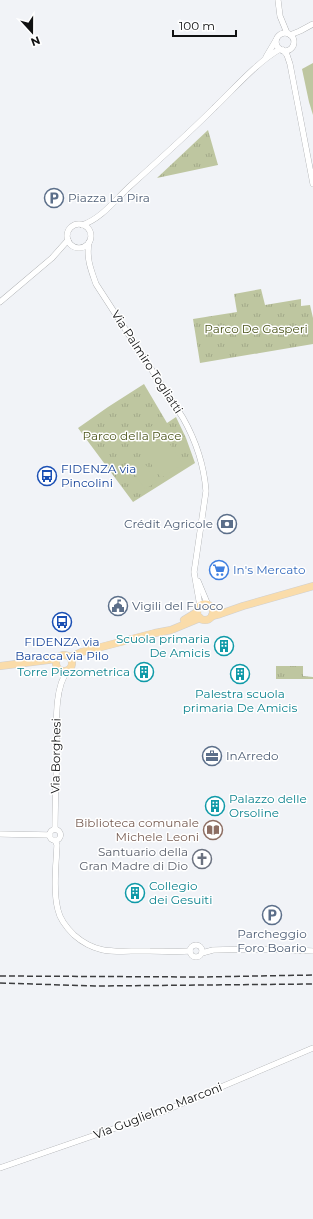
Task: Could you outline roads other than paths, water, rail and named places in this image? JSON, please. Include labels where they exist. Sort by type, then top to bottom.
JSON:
[{"type":"main road","points":[[199,612],[206,620],[212,616],[243,606],[313,586]]},
{"type":"main road","points":[[0,666],[40,661],[63,664],[90,651],[155,632],[182,622],[199,612],[203,605],[218,610],[243,606]]},
{"type":"main road","points":[[209,606],[212,610],[212,616]]},
{"type":"street","points":[[278,0],[280,16],[277,45],[287,54],[290,64],[313,184]]},
{"type":"street","points":[[280,16],[289,34],[293,38],[290,64]]},
{"type":"street","points":[[278,37],[310,26]]},
{"type":"street","points":[[293,45],[310,26]]},
{"type":"street","name":"Via Palmiro Togliatti","points":[[199,612],[195,566],[206,491],[206,480],[197,448],[190,430],[183,418],[100,292],[82,251],[68,240],[68,234],[75,225],[89,223],[103,212],[184,138],[264,60],[278,37]]},
{"type":"street","name":"Via Palmiro Togliatti","points":[[264,60],[282,50],[288,50],[293,45]]},
{"type":"street","name":"Via Palmiro Togliatti","points":[[90,269],[87,252],[91,236],[90,232],[91,228],[103,212]]},
{"type":"street","points":[[82,225],[90,232]]},
{"type":"street","points":[[0,302],[52,258],[68,240]]},
{"type":"street","points":[[52,258],[65,250],[76,247],[85,247],[89,242]]},
{"type":"street","name":"Via Palmiro Togliatti","points":[[195,576],[209,606]]},
{"type":"street","name":"Via Borghesi","points":[[55,829],[57,710],[61,683],[65,674],[63,664]]},
{"type":"street","points":[[50,835],[51,831],[55,829],[59,831],[60,836],[55,840]]},
{"type":"street","points":[[0,834],[50,835]]},
{"type":"street","points":[[50,835],[52,839],[55,840],[57,845],[56,896],[60,917],[67,928],[83,942],[110,952],[149,950],[190,952]]},
{"type":"street","points":[[190,952],[192,946],[197,945],[201,947],[202,953]]},
{"type":"street","points":[[190,952],[194,957],[213,950],[262,949],[313,951]]},
{"type":"street","name":"Via Guglielmo Marconi","points":[[0,1168],[162,1112],[313,1048]]},
{"type":"railway","points":[[0,976],[201,977],[313,975]]},
{"type":"railway","points":[[0,983],[95,986],[313,984]]},
{"type":"place","name":"Piazza La Pira","points":[[54,198]]},
{"type":"place","name":"FIDENZA via Pincolini","points":[[47,476]]},
{"type":"place","name":"Crédit Agricole","points":[[227,524]]},
{"type":"place","name":"In's Mercato","points":[[219,570]]},
{"type":"place","name":"Vigili del Fuoco","points":[[118,606]]},
{"type":"place","name":"FIDENZA via Baracca via Pilo","points":[[62,622]]},
{"type":"place","name":"Scuola primaria De Amicis","points":[[224,646]]},
{"type":"place","name":"Torre Piezometrica","points":[[144,672]]},
{"type":"place","name":"Palestra scuola primaria De Amicis","points":[[240,674]]},
{"type":"place","name":"InArredo","points":[[212,756]]},
{"type":"place","name":"Palazzo delle Orsoline","points":[[215,806]]},
{"type":"place","name":"Biblioteca comunale Michele Leoni","points":[[213,830]]},
{"type":"place","name":"Santuario della Gran Madre di Dio","points":[[202,859]]},
{"type":"place","name":"Collegio dei Gesuiti","points":[[135,893]]},
{"type":"place","name":"Parcheggio Foro Boario","points":[[272,915]]},
{"type":"park label","name":"Parco De Gasperi","points":[[256,329]]},
{"type":"park label","name":"Parco della Pace","points":[[132,436]]}]
